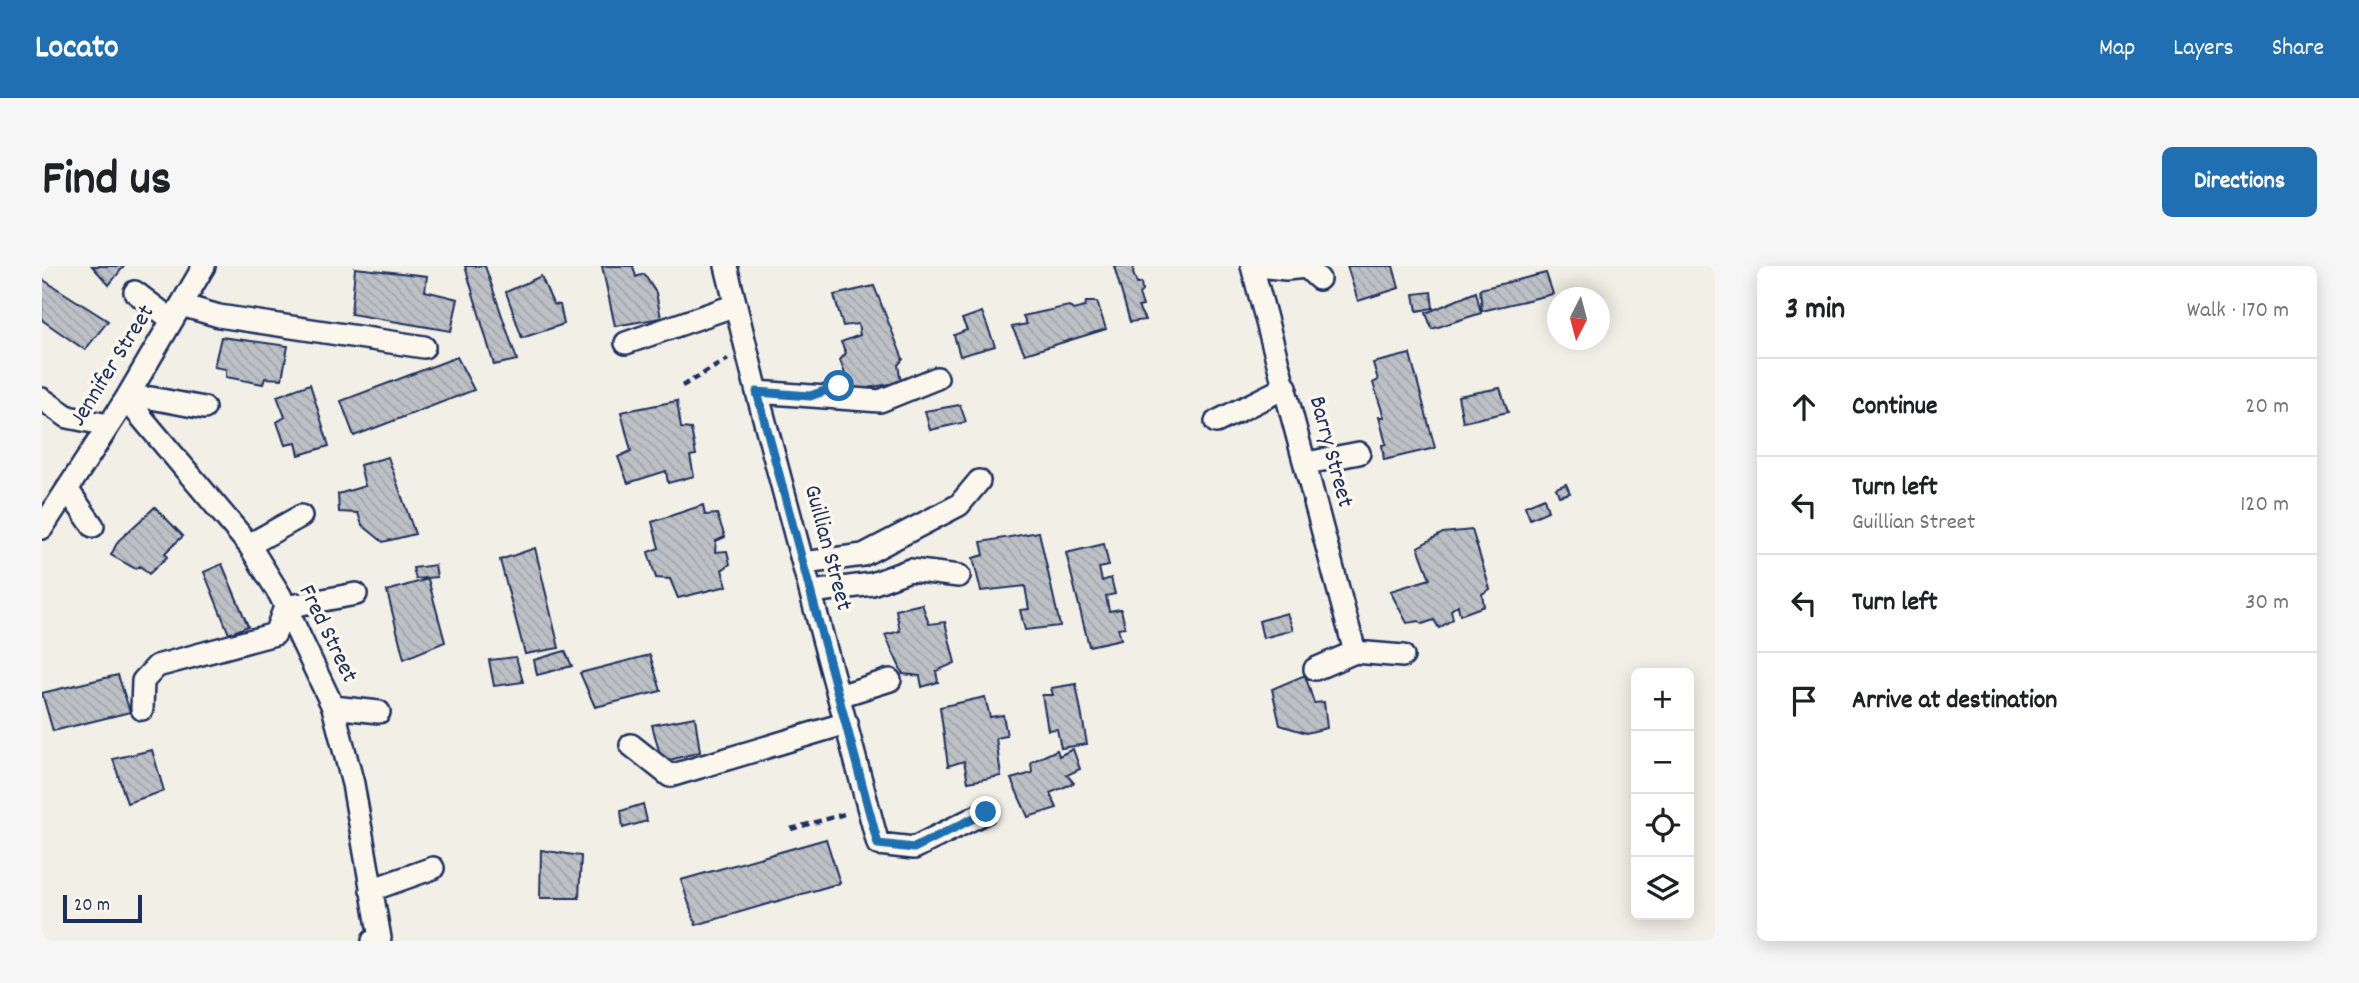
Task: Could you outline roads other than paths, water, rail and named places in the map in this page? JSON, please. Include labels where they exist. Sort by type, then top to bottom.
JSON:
[{"type":"street","name":"Jennifer Street","points":[[44,520],[126,399],[204,266]]},
{"type":"street","name":"Guillian Street","points":[[726,266],[878,844],[914,848],[986,812]]},
{"type":"street","name":"Barry Street","points":[[1252,266],[1307,463],[1355,652]]},
{"type":"street","points":[[1259,266],[1286,269],[1306,267],[1319,279]]},
{"type":"street","points":[[135,292],[177,313],[219,316],[424,347]]},
{"type":"street","points":[[626,343],[736,305]]},
{"type":"street","points":[[757,392],[880,401],[937,378]]},
{"type":"street","points":[[810,396],[839,386]]},
{"type":"street","points":[[1216,422],[1286,387]]},
{"type":"street","points":[[126,399],[151,398],[204,408]]},
{"type":"street","points":[[42,399],[68,417],[108,425]]},
{"type":"street","name":"Fred Street","points":[[126,399],[249,545],[285,607],[333,707],[353,784],[371,890],[376,940]]},
{"type":"street","points":[[1307,463],[1359,453]]},
{"type":"street","points":[[804,563],[863,555],[959,505],[979,481]]},
{"type":"street","points":[[67,489],[93,526]]},
{"type":"street","points":[[249,545],[301,516]]},
{"type":"street","points":[[812,592],[872,584],[910,570],[959,576]]},
{"type":"street","points":[[142,709],[143,681],[157,666],[275,635],[285,607],[356,594]]},
{"type":"street","points":[[1315,669],[1355,652],[1403,656]]},
{"type":"street","points":[[839,696],[891,680]]},
{"type":"street","points":[[333,707],[379,712]]},
{"type":"street","points":[[631,745],[670,776],[846,723]]},
{"type":"street","points":[[371,890],[433,868]]}]
